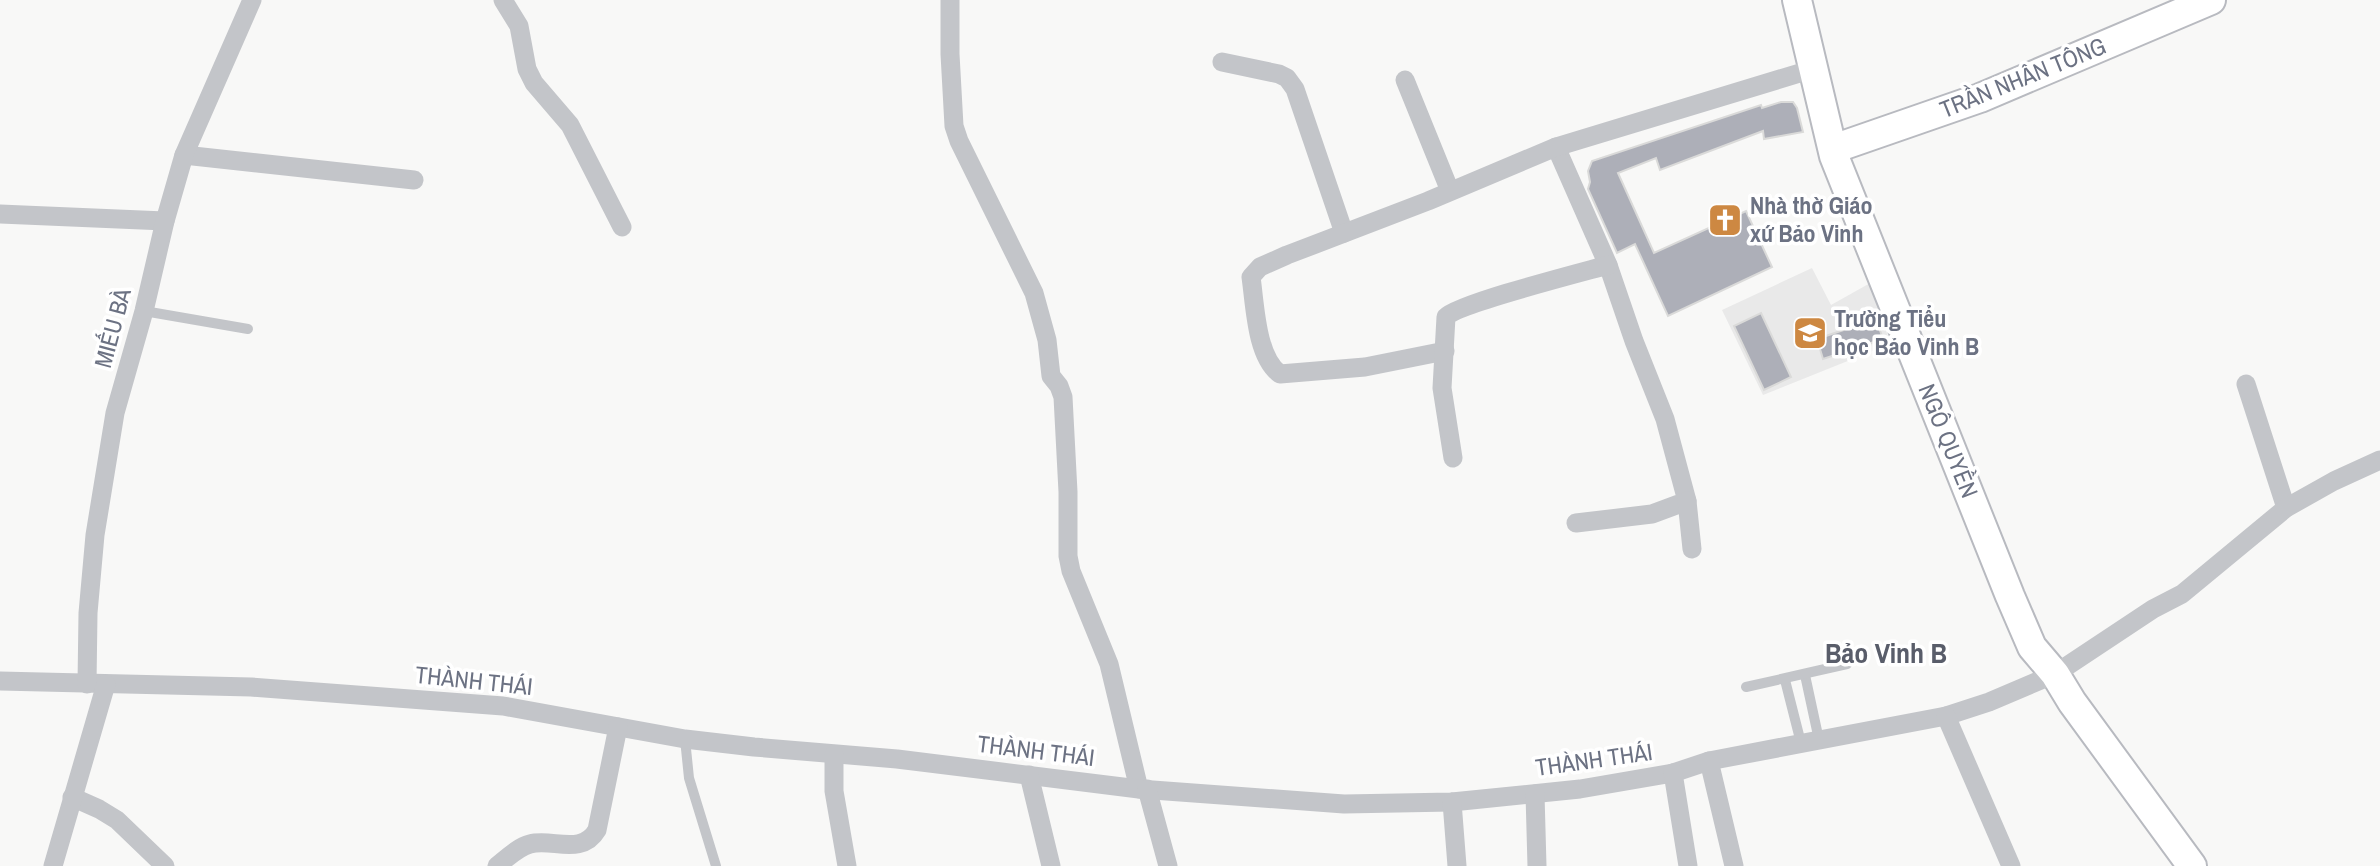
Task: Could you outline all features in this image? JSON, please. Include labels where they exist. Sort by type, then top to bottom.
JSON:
[{"type":"street","name":"MIẾU BÀ","points":[[53,866],[72,797],[96,684],[88,613],[95,535],[116,413],[184,155],[252,0]]},
{"type":"street","points":[[503,0],[519,26],[527,69],[534,83],[569,125],[622,227]]},
{"type":"street","points":[[950,0],[954,126],[967,161],[1034,293],[1040,313],[1047,340],[1051,376],[1063,397],[1068,556],[1071,571],[1109,664],[1143,789],[1168,866]]},
{"type":"street","name":"NGÔ QUYỀN","points":[[1797,0],[1833,149],[2032,647],[2055,674],[2072,702],[2192,866]]},
{"type":"street","name":"TRẦN NHÂN TÔNG","points":[[1833,149],[1980,98],[2211,0]]},
{"type":"street","points":[[1222,62],[1279,74],[1287,78],[1295,89],[1344,233]]},
{"type":"street","points":[[1445,351],[1365,367],[1280,374],[1270,365],[1258,327],[1251,277],[1255,270],[1287,255],[1556,147],[1813,69]]},
{"type":"street","points":[[1405,80],[1450,191]]},
{"type":"street","points":[[1556,147],[1608,265],[1665,419],[1687,501],[1692,550]]},
{"type":"street","points":[[184,155],[414,180]]},
{"type":"street","points":[[0,214],[165,221]]},
{"type":"street","points":[[1453,458],[1442,388],[1445,322],[1449,313],[1608,265]]},
{"type":"street","points":[[2246,384],[2286,508]]},
{"type":"street","name":"THÀNH THÁI","points":[[0,681],[251,687],[503,706],[685,739],[897,759],[1143,789],[1344,804],[1452,802],[1580,789],[1673,773],[1709,761],[1946,716],[1989,702],[2055,674],[2182,594],[2286,508],[2334,481],[2380,460]]},
{"type":"street","points":[[1576,523],[1642,516],[1687,501]]},
{"type":"street","points":[[1946,716],[2011,866]]},
{"type":"street","points":[[498,866],[526,844],[583,843],[593,837],[597,830],[618,727]]},
{"type":"street","points":[[834,755],[834,791],[847,866]]},
{"type":"street","points":[[1709,761],[1734,866]]},
{"type":"street","points":[[1673,773],[1688,866]]},
{"type":"street","points":[[1029,775],[1051,866]]},
{"type":"street","points":[[1535,794],[1537,866]]},
{"type":"street","points":[[72,797],[117,820],[165,866]]},
{"type":"street","points":[[1452,802],[1457,866]]},
{"type":"lane","points":[[144,312],[248,329]]},
{"type":"lane","points":[[1746,687],[1847,664]]},
{"type":"lane","points":[[1805,675],[1810,741]]},
{"type":"lane","points":[[1785,680],[1810,741]]},
{"type":"lane","points":[[685,739],[689,778],[716,866]]},
{"type":"shaded area","name":"Trường Tiểu học Bảo Vinh B","points":[[1812,268],[1831,305],[1872,282],[1890,344],[1763,395],[1722,310]]},
{"type":"building","points":[[1781,102],[1793,102],[1803,132],[1764,139],[1763,131],[1660,170],[1656,158],[1618,173],[1654,253],[1746,211],[1772,267],[1668,316],[1635,244],[1617,253],[1588,189],[1588,171],[1592,161],[1761,105],[1762,108]]},
{"type":"building","points":[[1761,313],[1791,377],[1764,390],[1734,326]]},
{"type":"building","points":[[1876,319],[1883,339],[1823,359],[1817,339]]},
{"type":"place","name":"Nhà thờ Giáo xứ Bảo Vinh","points":[[1725,220]]},
{"type":"place","name":"Trường Tiểu học Bảo Vinh B","points":[[1810,333]]},
{"type":"district","name":"Bảo Vinh B","points":[[1886,653]]}]
